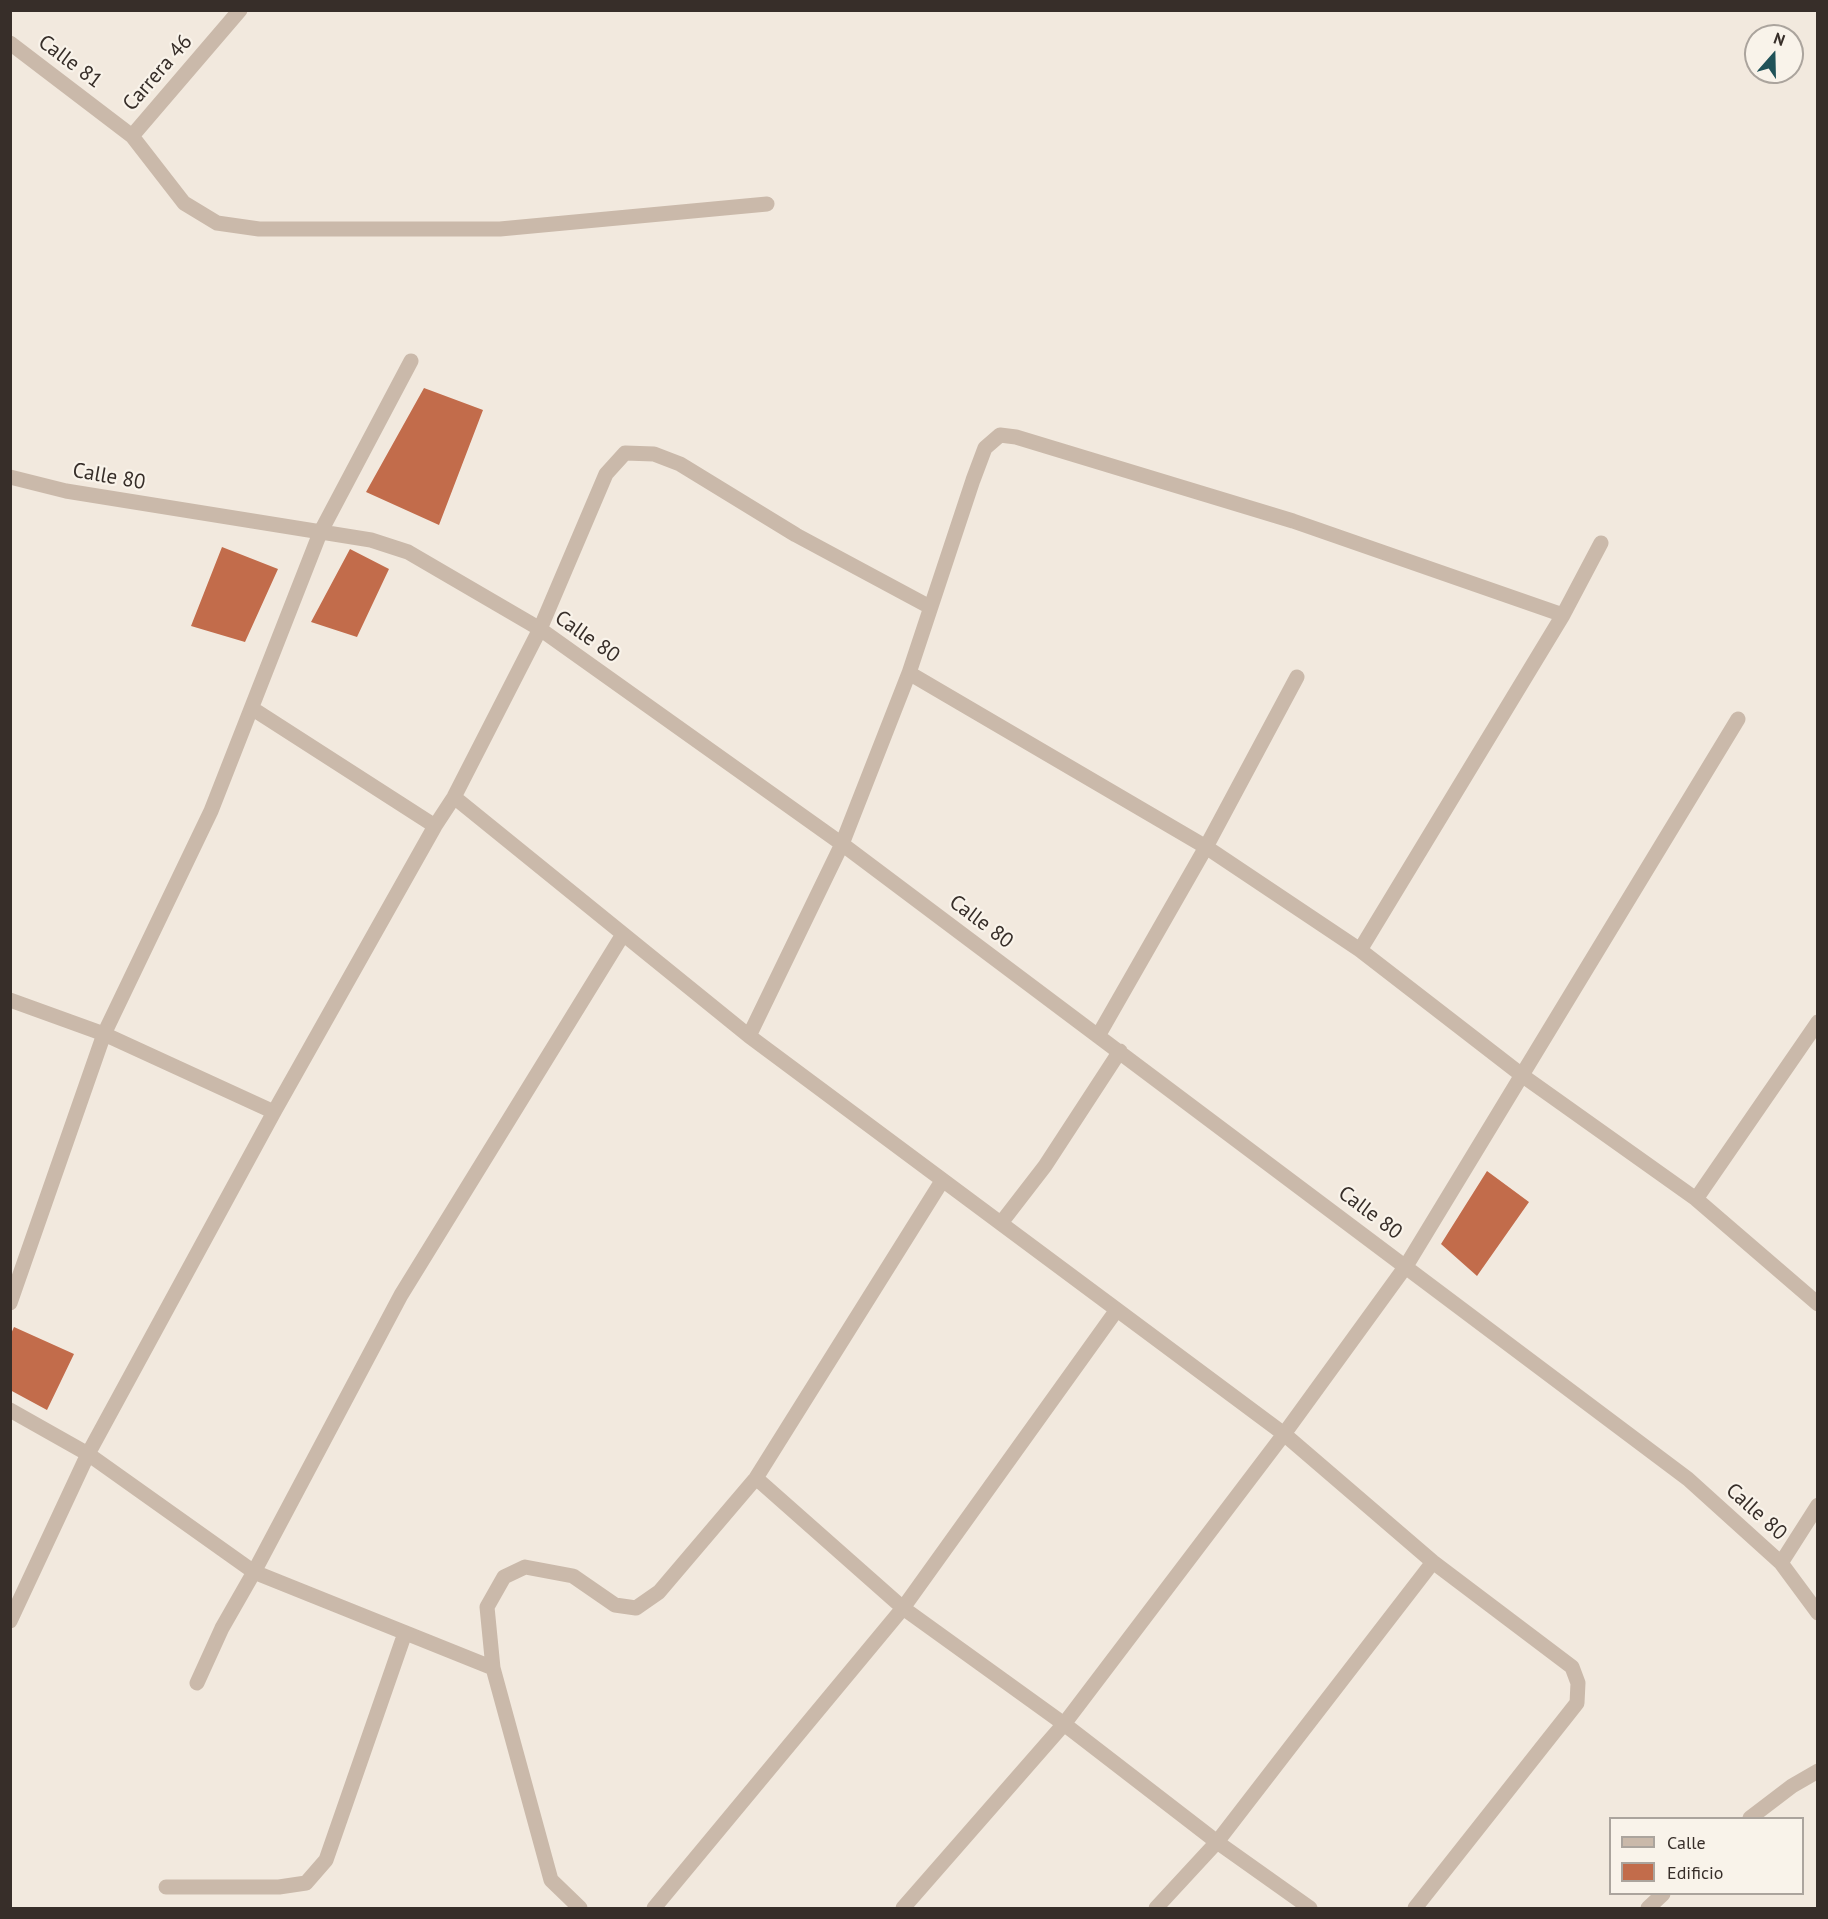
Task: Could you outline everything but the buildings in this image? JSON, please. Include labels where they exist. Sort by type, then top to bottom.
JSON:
[{"type":"street","name":"Carrera 46","points":[[132,136],[240,10]]},
{"type":"street","name":"Calle 81","points":[[10,43],[132,136],[184,203],[217,223],[259,229],[500,229],[767,204]]},
{"type":"street","points":[[10,1304],[104,1034],[210,811],[253,709],[320,533],[411,361]]},
{"type":"street","points":[[749,1036],[842,844],[909,673],[985,448],[1000,435],[1016,437],[1293,521],[1563,615]]},
{"type":"street","points":[[10,1622],[88,1454],[273,1112],[435,826],[454,797],[540,629],[606,474],[625,453],[654,454],[680,464],[796,535],[930,607]]},
{"type":"street","name":"Calle 80","points":[[10,477],[66,491],[371,540],[408,552],[540,629],[842,844],[1688,1479],[1781,1563],[1818,1613]]},
{"type":"street","points":[[1360,950],[1563,615],[1601,543]]},
{"type":"street","points":[[909,673],[1206,847],[1360,950],[1523,1076],[1696,1199],[1818,1304]]},
{"type":"street","points":[[1098,1036],[1206,847],[1297,677]]},
{"type":"street","points":[[253,709],[435,826]]},
{"type":"street","points":[[903,1908],[1064,1724],[1284,1434],[1406,1266],[1738,719]]},
{"type":"street","points":[[454,797],[622,936],[749,1036],[1284,1434],[1433,1562],[1572,1667],[1578,1683],[1577,1702],[1415,1908]]},
{"type":"street","points":[[197,1683],[222,1628],[255,1572],[401,1295],[622,936]]},
{"type":"street","points":[[10,1000],[104,1034],[273,1112]]},
{"type":"street","points":[[1696,1199],[1818,1022]]},
{"type":"street","points":[[1001,1223],[1045,1166],[1120,1051]]},
{"type":"street","points":[[580,1908],[551,1881],[493,1668],[488,1607],[504,1577],[525,1567],[573,1576],[615,1605],[636,1608],[659,1592],[756,1478],[942,1181]]},
{"type":"street","points":[[654,1908],[903,1608],[1116,1311]]},
{"type":"street","points":[[10,1410],[88,1454],[255,1572],[493,1668]]},
{"type":"street","points":[[756,1478],[903,1608],[1064,1724],[1217,1842],[1310,1908]]},
{"type":"street","points":[[1781,1563],[1818,1505]]},
{"type":"street","points":[[1156,1908],[1217,1842],[1433,1562]]},
{"type":"street","points":[[166,1887],[279,1887],[306,1883],[326,1860],[405,1633]]},
{"type":"street","points":[[1751,1817],[1791,1786],[1818,1771]]},
{"type":"street","points":[[1648,1908],[1661,1895]]}]
